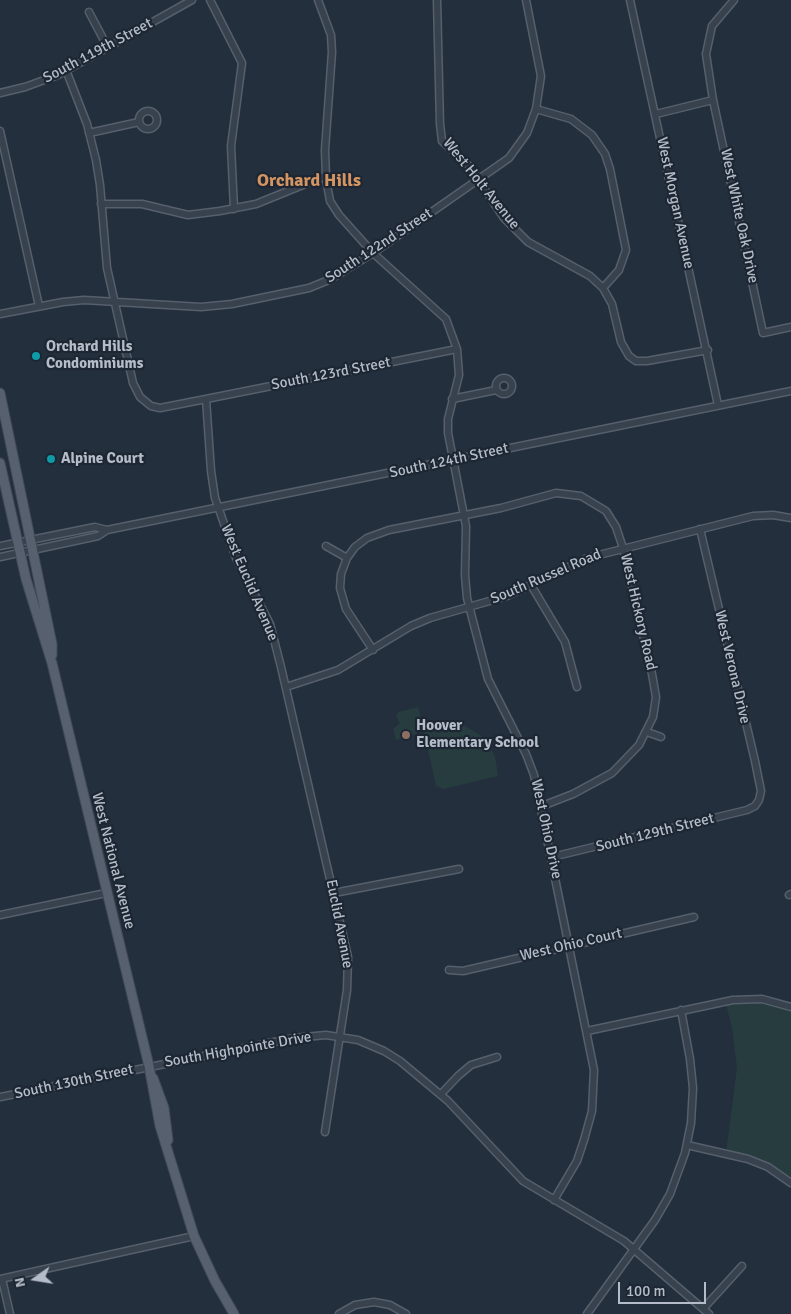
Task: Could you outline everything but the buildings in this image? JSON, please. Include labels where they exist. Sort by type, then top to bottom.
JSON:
[{"type":"main road","name":"West National Avenue","points":[[0,393],[52,644],[52,663]]},
{"type":"main road","name":"West National Avenue","points":[[0,463],[20,554],[52,663],[149,1066],[164,1108],[169,1149],[194,1236],[234,1314]]},
{"type":"street","name":"South 119th Street","points":[[0,93],[42,81],[66,70],[192,0]]},
{"type":"street","points":[[210,0],[242,63],[231,146],[234,208]]},
{"type":"street","name":"West Ohio Drive","points":[[318,0],[331,35],[332,52],[325,150],[325,176],[330,201],[339,215],[373,253],[446,319],[456,349],[459,375],[452,398],[448,433],[467,538],[466,587],[469,607],[488,679],[526,754],[542,806],[594,1070],[592,1111],[577,1161],[554,1200]]},
{"type":"street","name":"West Holt Avenue","points":[[437,0],[442,141],[461,157],[504,218],[528,242],[590,276],[603,288],[612,304],[621,342],[629,356],[636,361],[708,350]]},
{"type":"street","name":"South 122nd Street","points":[[0,314],[63,302],[114,301],[201,307],[274,296],[309,288],[331,279],[373,253],[509,158],[527,133],[539,97],[540,67],[526,0]]},
{"type":"street","name":"West Morgan Avenue","points":[[630,0],[708,350],[718,406]]},
{"type":"street","name":"West White Oak Drive","points":[[734,0],[712,26],[708,44],[706,54],[714,100],[763,333],[791,327]]},
{"type":"street","points":[[89,12],[107,46]]},
{"type":"street","points":[[66,70],[79,99],[89,133],[100,186],[107,268],[133,383],[140,397],[151,406],[160,408],[206,399]]},
{"type":"street","points":[[656,114],[714,100]]},
{"type":"street","points":[[536,109],[571,119],[592,135],[604,154],[610,169],[626,250],[619,270],[603,288]]},
{"type":"street","points":[[89,133],[139,122]]},
{"type":"street","points":[[0,131],[39,306]]},
{"type":"street","points":[[101,204],[142,204],[188,215],[256,204],[325,176]]},
{"type":"street","name":"South 123rd Street","points":[[206,399],[456,349]]},
{"type":"street","points":[[452,398],[496,390]]},
{"type":"street","name":"South 124th Street","points":[[0,557],[98,536],[107,530],[791,392]]},
{"type":"street","name":"West Euclid Avenue","points":[[206,399],[211,471],[218,508],[236,558],[270,624],[316,812]]},
{"type":"street","name":"West Hickory Road","points":[[347,558],[355,547],[375,535],[464,516],[550,494],[571,494],[589,499],[606,511],[616,527],[623,548],[655,687],[655,708],[647,732],[639,745],[612,774],[573,794],[542,806]]},
{"type":"street","name":"South Russel Road","points":[[286,687],[338,670],[417,624],[507,596],[574,563],[623,548],[758,516],[780,515],[791,518]]},
{"type":"street","name":"South 124th Street","points":[[0,546],[95,527],[107,530]]},
{"type":"street","name":"West Verona Drive","points":[[700,529],[755,761],[761,791],[756,804]]},
{"type":"street","points":[[326,546],[347,558],[341,574],[342,597],[346,610],[373,650]]},
{"type":"street","points":[[531,585],[566,642],[577,687]]},
{"type":"street","points":[[647,732],[661,737]]},
{"type":"street","name":"South 129th Street","points":[[552,857],[747,810],[756,804]]},
{"type":"street","name":"Euclid Avenue","points":[[316,812],[345,938],[349,968],[325,1132]]},
{"type":"street","points":[[334,893],[458,869]]},
{"type":"street","points":[[0,916],[106,893]]},
{"type":"street","name":"West Ohio Court","points":[[449,970],[464,971],[694,917]]},
{"type":"street","points":[[587,1030],[681,1010],[747,999],[770,1001],[791,1007]]},
{"type":"street","points":[[587,1314],[655,1220],[670,1194],[687,1145],[691,1123],[693,1082],[681,1010]]},
{"type":"street","name":"South Highpointe Drive","points":[[149,1066],[302,1036],[318,1035],[358,1040],[384,1051],[441,1094],[510,1168],[524,1180],[634,1249],[706,1312]]},
{"type":"street","points":[[441,1094],[463,1071],[476,1063],[497,1057]]},
{"type":"street","name":"South 130th Street","points":[[0,1097],[149,1066]]},
{"type":"street","points":[[687,1145],[748,1159],[768,1168],[791,1183]]},
{"type":"street","points":[[10,1314],[1,1279],[194,1236]]},
{"type":"street","points":[[706,1312],[742,1266]]},
{"type":"street","points":[[338,1314],[355,1305],[374,1302],[390,1305],[406,1314]]},
{"type":"green space","points":[[418,707],[422,722],[415,725],[417,734],[396,740],[393,729],[400,723],[396,717],[398,712]]},
{"type":"green space","points":[[459,722],[483,737],[495,756],[498,776],[443,789],[436,786],[423,727]]},
{"type":"green space","points":[[747,999],[791,1008],[791,1183],[778,1173],[726,1153],[737,1068],[732,1028],[725,1001]]},
{"type":"place","name":"Orchard Hills Condominiums","points":[[36,356]]},
{"type":"place","name":"Alpine Court","points":[[51,459]]},
{"type":"place","name":"Hoover Elementary School","points":[[406,735]]},
{"type":"district","name":"Orchard Hills","points":[[309,181]]}]
